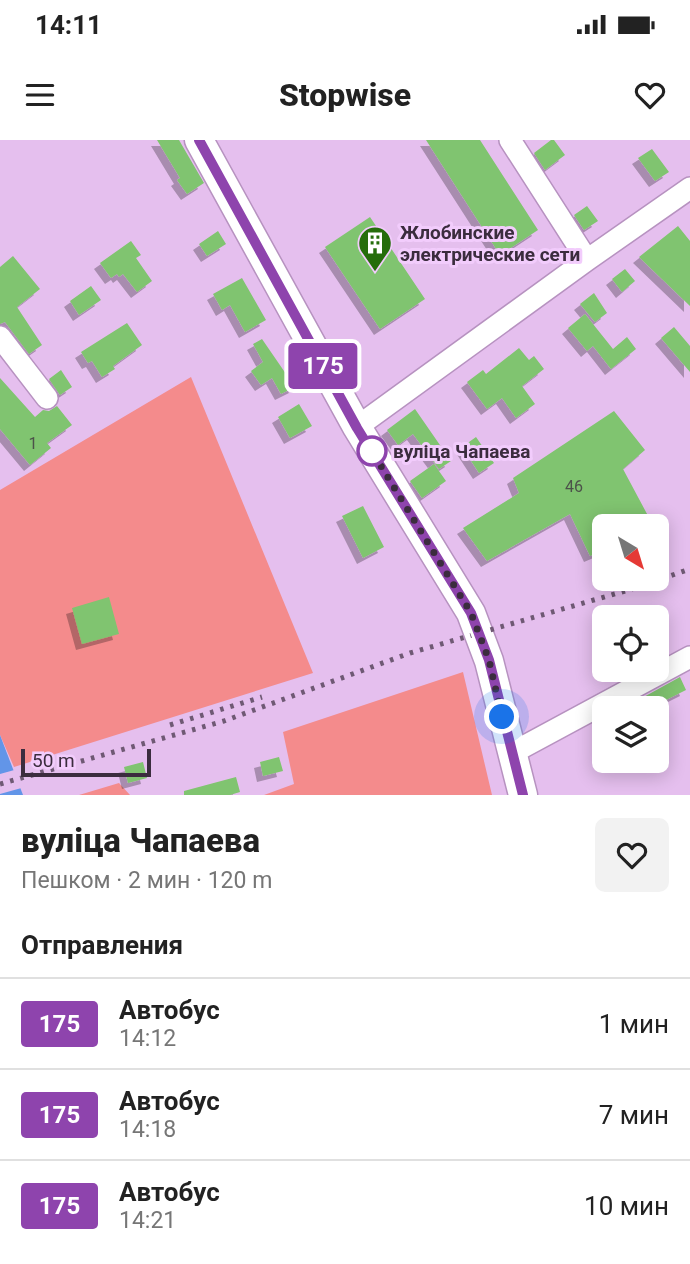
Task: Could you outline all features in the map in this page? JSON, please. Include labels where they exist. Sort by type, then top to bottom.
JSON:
[{"type":"main road","points":[[199,140],[357,428],[471,613],[489,660],[523,795]]},
{"type":"street","points":[[510,140],[587,260]]},
{"type":"street","points":[[357,428],[690,188]]},
{"type":"street","points":[[0,337],[47,398]]},
{"type":"street","points":[[512,753],[690,657]]},
{"type":"shaded area","points":[[191,377],[313,673],[14,767],[0,735],[0,490]]},
{"type":"shaded area","points":[[463,672],[492,795],[264,795],[294,784],[283,732]]},
{"type":"shaded area","points":[[119,783],[130,795],[79,795]]},
{"type":"water","points":[[0,735],[23,795],[0,795]]},
{"type":"pier","points":[[18,769],[25,787],[0,794],[0,774]]},
{"type":"building","points":[[157,140],[179,140],[204,183],[187,194]]},
{"type":"building","points":[[426,140],[480,140],[538,230],[500,255]]},
{"type":"building","points":[[554,140],[565,155],[545,170],[534,153]]},
{"type":"building","points":[[652,149],[669,172],[655,181],[638,158]]},
{"type":"building","points":[[587,206],[598,221],[584,230],[574,215]]},
{"type":"building","name":"Жлобинские электрические сети","points":[[370,217],[425,299],[380,329],[325,247]]},
{"type":"building","points":[[678,226],[690,241],[690,306],[639,257]]},
{"type":"building","points":[[218,231],[226,244],[207,256],[199,244]]},
{"type":"building","points":[[131,241],[141,255],[136,258],[152,281],[137,292],[123,274],[111,278],[100,263]]},
{"type":"building","points":[[13,256],[40,289],[17,307],[42,345],[29,354],[5,322],[0,324],[0,267]]},
{"type":"building","points":[[625,269],[635,281],[622,292],[612,279]]},
{"type":"building","points":[[242,278],[266,320],[245,332],[230,305],[222,310],[213,294]]},
{"type":"building","points":[[91,286],[101,300],[79,315],[70,301]]},
{"type":"building","points":[[594,293],[607,313],[595,322],[580,304]]},
{"type":"building","points":[[585,314],[613,349],[627,337],[636,349],[611,369],[593,346],[587,351],[568,328]]},
{"type":"building","points":[[127,323],[142,345],[102,377],[92,361],[88,363],[81,352]]},
{"type":"building","points":[[674,327],[690,346],[690,372],[661,338]]},
{"type":"building","points":[[262,339],[295,387],[281,394],[272,378],[261,385],[251,371],[263,362],[253,344]]},
{"type":"building","points":[[519,348],[529,360],[534,356],[544,369],[522,386],[535,404],[516,418],[502,398],[487,409],[467,382],[483,370],[486,374]]},
{"type":"building","points":[[61,370],[72,387],[60,395],[49,379]]},
{"type":"building","points":[[0,378],[35,417],[43,410],[49,411],[57,406],[72,425],[47,443],[51,448],[30,465],[0,429]]},
{"type":"building","points":[[299,404],[312,426],[290,438],[278,417]]},
{"type":"building","points":[[415,409],[451,461],[439,469],[413,434],[398,445],[387,430]]},
{"type":"building","points":[[614,411],[645,450],[623,469],[647,514],[592,514],[590,556],[570,514],[487,561],[463,528],[519,493],[513,478]]},
{"type":"building","points":[[476,437],[494,463],[479,473],[462,447]]},
{"type":"building","points":[[434,464],[446,481],[422,498],[410,481]]},
{"type":"building","points":[[363,506],[384,547],[363,558],[342,516]]},
{"type":"building","points":[[109,597],[119,634],[82,644],[72,608]]},
{"type":"building","points":[[680,677],[686,690],[669,698],[669,696],[646,696]]},
{"type":"building","points":[[279,757],[283,771],[263,776],[260,762]]},
{"type":"building","points":[[143,762],[147,778],[128,783],[124,767]]},
{"type":"building","points":[[236,777],[240,792],[230,795],[184,795],[184,791]]},
{"type":"railway","points":[[0,784],[224,721],[410,653],[632,589],[690,569]]},
{"type":"railway","points":[[170,725],[262,697]]},
{"type":"bus line","name":"175","points":[[199,140],[357,428],[471,613],[489,660],[523,795]]},
{"type":"place","name":"Жлобинские электрические сети","points":[[375,273]]},
{"type":"place","name":"вуліца Чапаева","points":[[372,451]]},
{"type":"route","points":[[372,451],[370,448],[471,613],[489,660],[502,717]]}]
